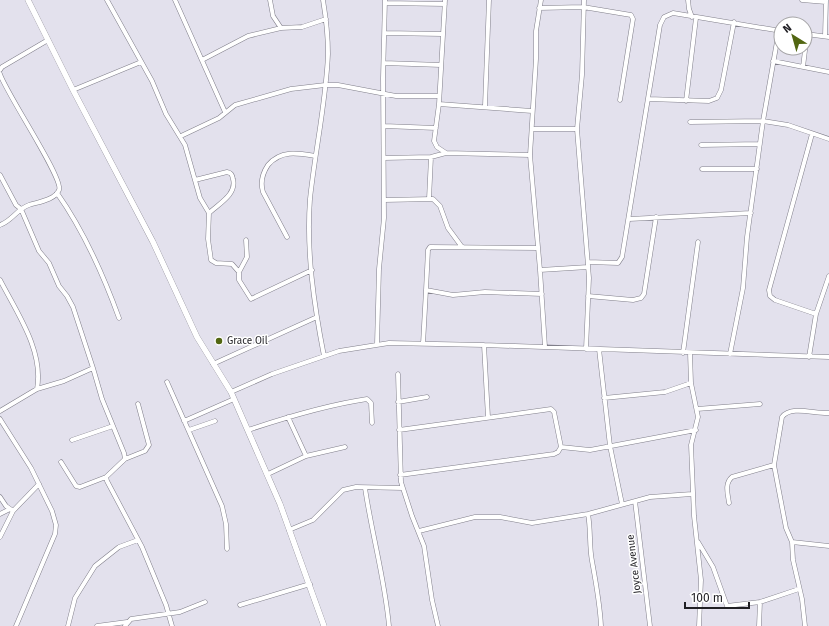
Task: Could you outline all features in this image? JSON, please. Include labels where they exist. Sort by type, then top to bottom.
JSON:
[{"type":"main road","points":[[28,0],[149,235],[187,318],[231,392],[268,474],[310,584],[324,626]]},
{"type":"street","points":[[107,0],[152,80],[166,114],[181,136],[196,180],[200,198],[209,213],[210,221],[208,239],[210,260],[216,263],[230,263],[240,272]]},
{"type":"street","points":[[175,0],[225,112]]},
{"type":"street","points":[[270,0],[273,16],[281,28]]},
{"type":"street","points":[[323,0],[328,52],[315,156],[309,230],[317,317],[324,356]]},
{"type":"street","points":[[485,106],[489,0]]},
{"type":"street","points":[[541,0],[536,31],[536,59],[530,155],[545,347]]},
{"type":"street","points":[[584,0],[582,74],[577,129],[588,262],[586,348]]},
{"type":"street","points":[[686,101],[694,17],[688,9],[688,0]]},
{"type":"street","points":[[802,0],[826,1],[827,36],[813,35]]},
{"type":"street","points":[[377,344],[379,269],[384,200],[385,1],[445,2],[435,144],[439,150],[446,153]]},
{"type":"street","points":[[539,8],[583,7],[627,13],[631,15],[633,19],[620,100]]},
{"type":"street","points":[[588,262],[615,263],[621,260],[662,20],[667,15],[673,13],[773,29]]},
{"type":"street","points":[[202,60],[236,40],[261,32],[281,28],[302,27],[326,19]]},
{"type":"street","points":[[648,99],[709,101],[719,96],[734,22]]},
{"type":"street","points":[[385,33],[442,34]]},
{"type":"street","points":[[0,70],[2,67],[48,40]]},
{"type":"street","points":[[730,354],[743,288],[763,120],[774,56]]},
{"type":"street","points":[[803,67],[804,56]]},
{"type":"street","points":[[773,61],[829,72]]},
{"type":"street","points":[[73,90],[141,62]]},
{"type":"street","points":[[384,63],[441,65]]},
{"type":"street","points":[[0,74],[3,84],[31,129],[56,176],[59,187],[57,193],[49,198],[21,209],[13,219],[0,225]]},
{"type":"street","points":[[181,136],[208,124],[235,105],[291,90],[325,85],[355,88],[384,95],[439,96]]},
{"type":"street","points":[[439,104],[485,106],[532,111]]},
{"type":"street","points":[[690,122],[763,120],[788,125],[829,140]]},
{"type":"street","points":[[384,126],[436,128]]},
{"type":"street","points":[[532,128],[577,129]]},
{"type":"street","points":[[812,134],[769,290],[770,296],[775,300],[816,314]]},
{"type":"street","points":[[700,145],[760,144]]},
{"type":"street","points":[[288,237],[263,192],[261,185],[265,170],[279,155],[294,153],[315,156]]},
{"type":"street","points":[[384,158],[431,157],[446,153],[530,155]]},
{"type":"street","points":[[429,198],[431,157]]},
{"type":"street","points":[[702,169],[757,169]]},
{"type":"street","points":[[196,180],[227,172],[232,175],[235,186],[233,191],[209,213]]},
{"type":"street","points":[[0,175],[17,207],[21,209],[39,250],[49,263],[59,286],[73,307],[113,426],[123,447],[124,459]]},
{"type":"street","points":[[57,193],[68,208],[98,263],[119,318]]},
{"type":"street","points":[[384,200],[429,198],[440,206],[448,228],[462,247]]},
{"type":"street","points":[[629,219],[751,213]]},
{"type":"street","points":[[588,296],[633,300],[641,298],[644,294],[656,217]]},
{"type":"street","points":[[246,240],[247,257],[240,272],[239,280],[251,299],[312,270]]},
{"type":"street","points":[[684,353],[698,242]]},
{"type":"street","points":[[423,344],[428,250],[430,248],[538,248]]},
{"type":"street","points":[[540,270],[588,267]]},
{"type":"street","points":[[809,357],[816,314],[829,276]]},
{"type":"street","points":[[0,280],[19,315],[35,353],[39,375],[37,389]]},
{"type":"street","points":[[426,290],[452,295],[484,292],[542,294]]},
{"type":"street","points":[[213,364],[317,317]]},
{"type":"street","points":[[231,392],[324,356],[352,348],[377,344],[484,345],[829,357]]},
{"type":"street","points":[[484,345],[488,417]]},
{"type":"street","points":[[599,349],[610,446],[622,504]]},
{"type":"street","points":[[690,353],[691,383],[698,420],[691,445],[692,494],[700,580],[699,626]]},
{"type":"street","points":[[0,410],[37,389],[64,381],[93,368]]},
{"type":"street","points":[[398,374],[400,476],[413,520],[419,531],[426,556],[432,600],[438,626]]},
{"type":"street","points":[[167,382],[222,506],[226,524],[227,549]]},
{"type":"street","points":[[604,398],[665,392],[691,383]]},
{"type":"street","points":[[398,402],[427,397]]},
{"type":"street","points":[[184,421],[234,399]]},
{"type":"street","points":[[248,430],[288,417],[348,402],[367,399],[371,403],[372,423]]},
{"type":"street","points":[[61,462],[76,486],[80,487],[106,477],[124,459],[145,451],[149,445],[138,404]]},
{"type":"street","points":[[697,409],[760,404]]},
{"type":"street","points":[[399,430],[551,409],[554,412],[561,446],[558,452],[554,454],[400,476]]},
{"type":"street","points":[[805,626],[793,560],[792,542],[786,528],[774,465],[782,417],[784,414],[792,410],[829,413]]},
{"type":"street","points":[[288,417],[306,456]]},
{"type":"street","points":[[0,418],[39,484],[55,519],[55,534],[16,626]]},
{"type":"street","points":[[189,430],[215,421]]},
{"type":"street","points":[[72,440],[113,426]]},
{"type":"street","points":[[561,446],[584,450],[696,430]]},
{"type":"street","points":[[268,474],[306,456],[345,448]]},
{"type":"street","points":[[729,503],[727,487],[729,480],[732,477],[774,465]]},
{"type":"street","points":[[106,477],[138,540],[169,614],[172,626]]},
{"type":"street","points":[[0,537],[12,510],[39,484]]},
{"type":"street","points":[[289,530],[313,520],[344,490],[356,487],[403,488]]},
{"type":"street","points":[[365,488],[374,541],[386,591],[389,626]]},
{"type":"street","points":[[419,531],[475,517],[500,517],[532,523],[588,514],[650,497],[692,494]]},
{"type":"street","points":[[0,497],[12,510]]},
{"type":"street","name":"Joyce Avenue","points":[[635,500],[650,626]]},
{"type":"street","points":[[0,514],[12,510]]},
{"type":"street","points":[[588,514],[592,534],[592,561],[600,608],[601,626]]},
{"type":"street","points":[[68,626],[75,598],[95,566],[118,547],[138,540]]},
{"type":"street","points":[[697,541],[718,578],[725,605],[730,606],[760,602],[799,589]]},
{"type":"street","points":[[792,542],[829,546]]},
{"type":"street","points":[[240,605],[310,584]]},
{"type":"street","points":[[97,626],[126,624],[139,617],[180,612],[205,602]]},
{"type":"street","points":[[759,626],[760,602]]},
{"type":"place","name":"Grace Oil","points":[[219,341]]}]
